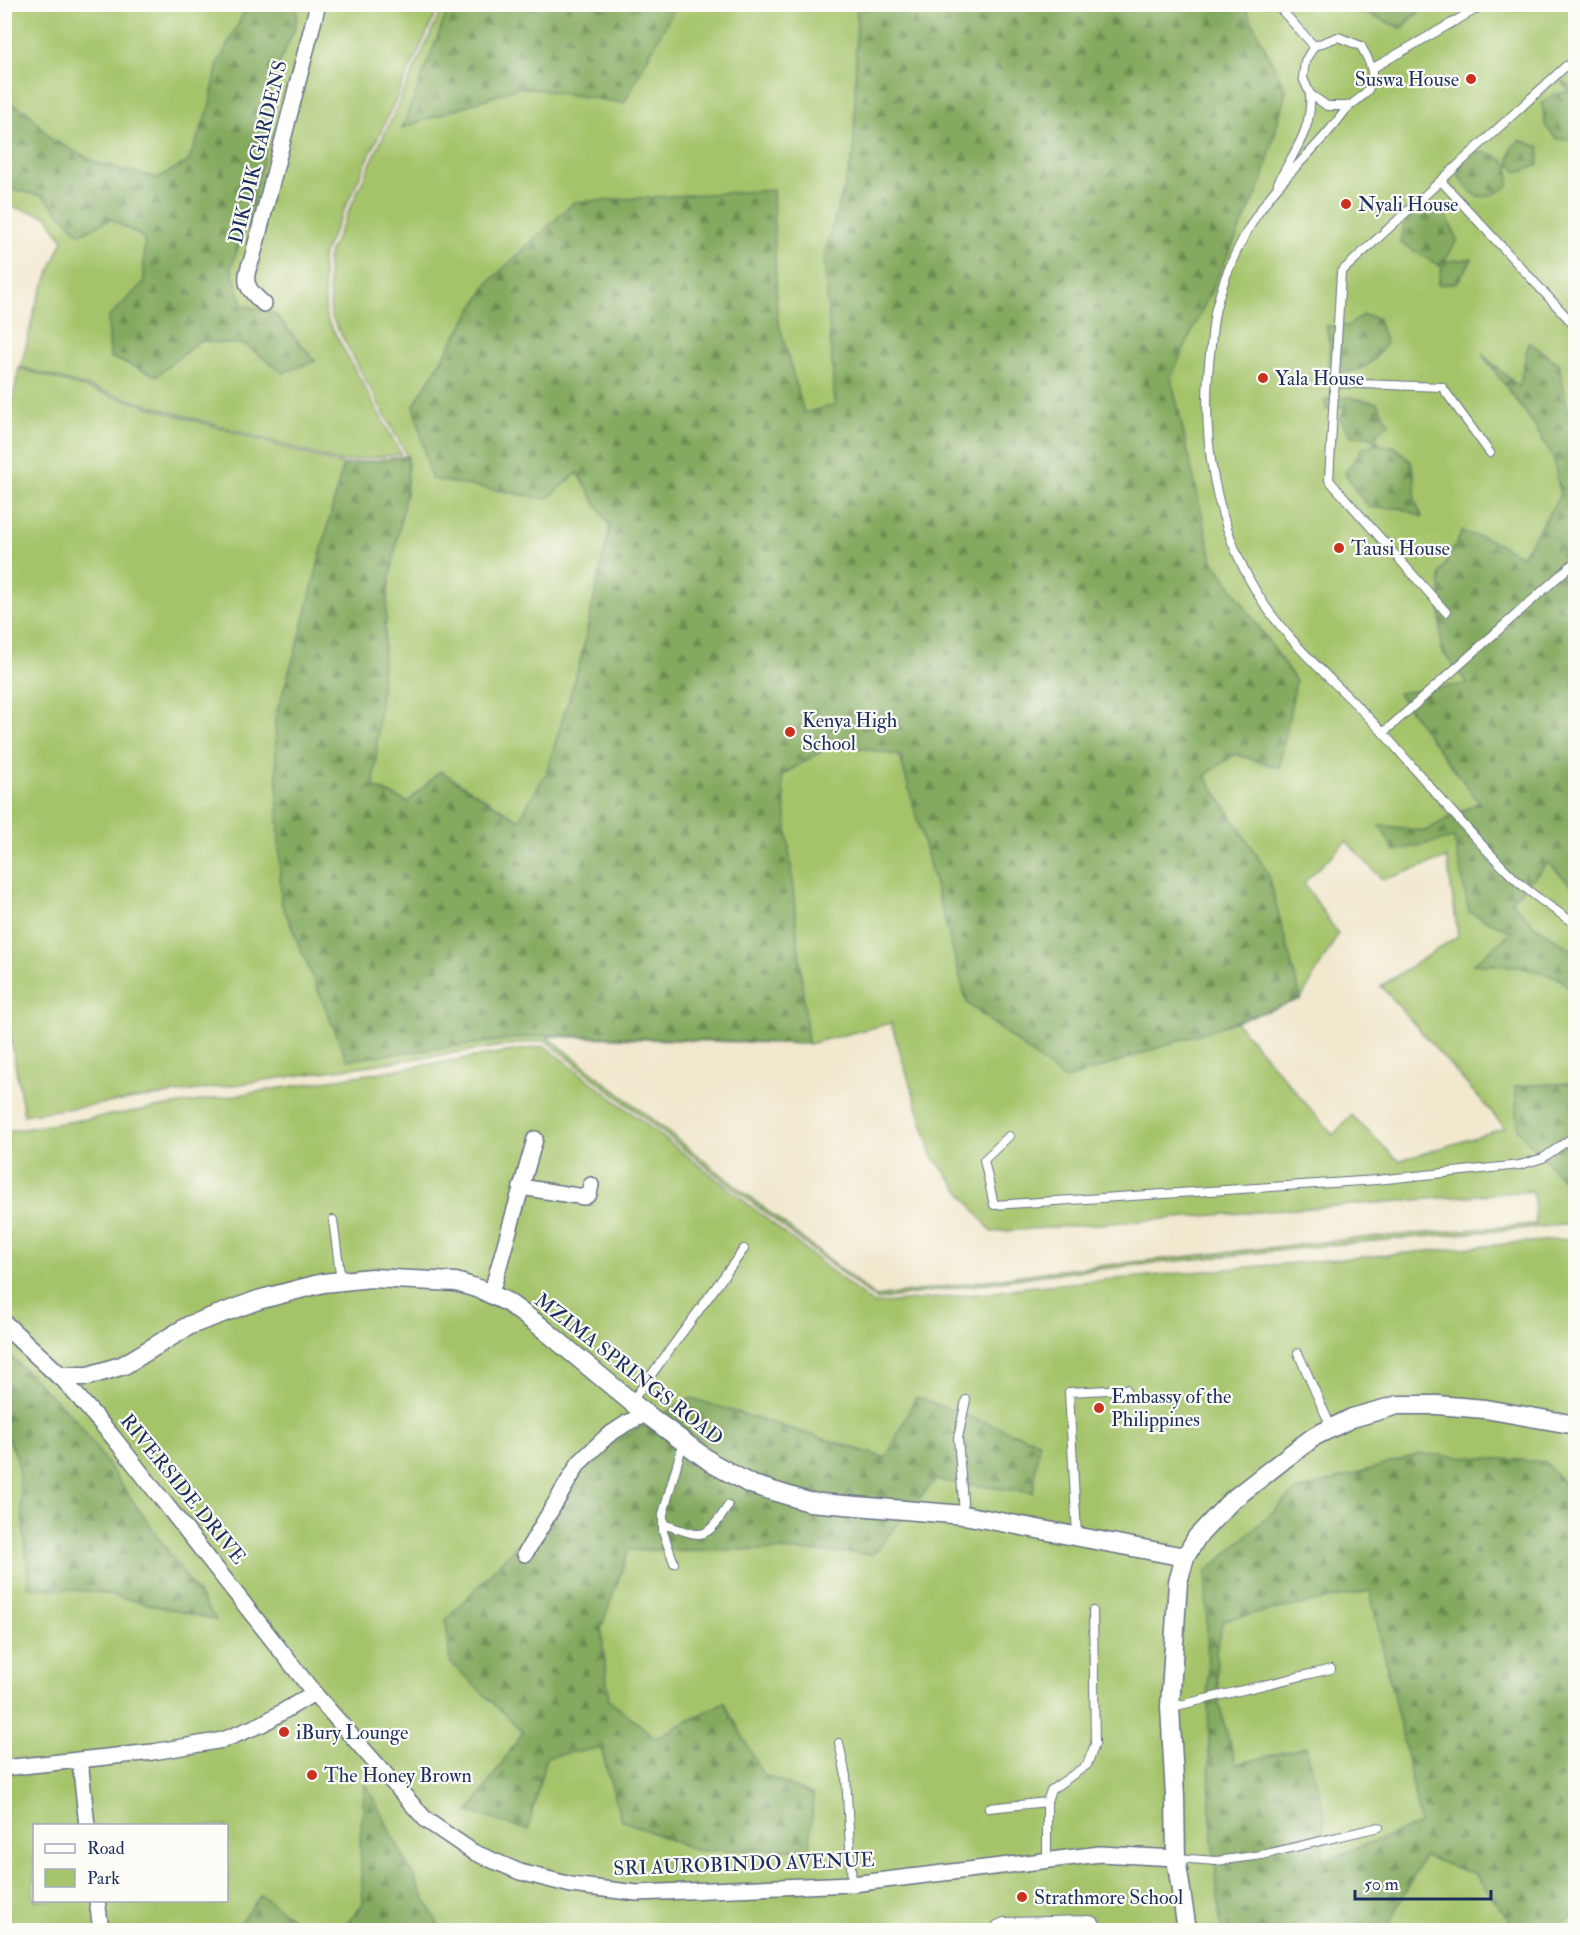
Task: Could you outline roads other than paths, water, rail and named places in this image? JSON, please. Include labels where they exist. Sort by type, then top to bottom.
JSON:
[{"type":"street","name":"DIK DIK GARDENS","points":[[264,304],[254,295],[248,285],[246,273],[252,259],[318,4]]},
{"type":"street","points":[[491,1294],[535,1139]]},
{"type":"street","points":[[521,1188],[584,1197],[589,1194],[591,1185]]},
{"type":"street","name":"MZIMA SPRINGS ROAD","points":[[60,1376],[88,1376],[124,1365],[190,1325],[258,1300],[323,1283],[371,1278],[456,1282],[507,1302],[540,1326],[646,1414],[712,1463],[750,1484],[809,1502],[964,1515],[1185,1557]]},
{"type":"street","name":"RIVERSIDE DRIVE","points":[[4,1324],[60,1376],[113,1437],[314,1693]]},
{"type":"street","points":[[1186,1930],[1176,1858],[1170,1707],[1178,1581],[1185,1557],[1197,1537],[1231,1501],[1316,1436],[1352,1418],[1398,1405],[1437,1405],[1485,1409],[1575,1425]]},
{"type":"street","points":[[525,1554],[579,1463],[608,1436],[646,1414]]},
{"type":"street","points":[[4,1768],[153,1752],[223,1740],[262,1724],[314,1693]]},
{"type":"street","name":"SRI AUROBINDO AVENUE","points":[[314,1693],[426,1820],[473,1852],[520,1872],[571,1885],[637,1893],[852,1884],[1100,1854],[1176,1858]]},
{"type":"street","points":[[80,1760],[87,1824]]},
{"type":"street","points":[[96,1902],[101,1930]]},
{"type":"lane","points":[[1276,4],[1314,46]]},
{"type":"lane","points":[[1373,68],[1485,4]]},
{"type":"lane","points":[[1275,190],[1334,127],[1348,106],[1362,98],[1371,85],[1373,68],[1361,46],[1338,38],[1314,46],[1305,61],[1303,78],[1310,94],[1311,111],[1305,133],[1275,190],[1252,223],[1234,257],[1216,308],[1207,374],[1207,424],[1213,482],[1225,527],[1242,567],[1265,605],[1291,638],[1383,733],[1443,803],[1517,881],[1575,925]]},
{"type":"lane","points":[[1446,612],[1329,480],[1341,273],[1566,66],[1575,65]]},
{"type":"lane","points":[[1310,94],[1327,106],[1348,106]]},
{"type":"lane","points":[[1441,181],[1575,327]]},
{"type":"lane","points":[[1335,383],[1442,387],[1490,453]]},
{"type":"lane","points":[[1383,733],[1575,561]]},
{"type":"lane","points":[[1009,1136],[984,1160],[994,1205],[1377,1180],[1520,1165],[1543,1158],[1575,1135]]},
{"type":"lane","points":[[333,1220],[341,1281]]},
{"type":"lane","points":[[631,1402],[744,1249]]},
{"type":"lane","points":[[1298,1353],[1332,1428]]},
{"type":"lane","points":[[1077,1537],[1069,1392],[1126,1389]]},
{"type":"lane","points":[[964,1515],[958,1438],[966,1400]]},
{"type":"lane","points":[[674,1563],[663,1532],[663,1514],[683,1441]]},
{"type":"lane","points":[[663,1524],[699,1536],[712,1528],[728,1506]]},
{"type":"lane","points":[[1047,1859],[1047,1802],[1051,1790],[1088,1765],[1095,1744],[1093,1611]]},
{"type":"lane","points":[[1170,1707],[1331,1669]]},
{"type":"lane","points":[[839,1743],[847,1784],[852,1884]]},
{"type":"lane","points":[[988,1808],[1047,1802]]},
{"type":"lane","points":[[1176,1858],[1216,1861],[1262,1855],[1379,1827]]},
{"type":"lane","points":[[995,1930],[997,1925],[1004,1922],[1090,1920],[1095,1922],[1100,1930]]},
{"type":"lane","points":[[1048,1921],[1049,1930]]},
{"type":"place","name":"Suswa House","points":[[1471,79]]},
{"type":"place","name":"Nyali House","points":[[1346,204]]},
{"type":"place","name":"Yala House","points":[[1263,378]]},
{"type":"place","name":"Tausi House","points":[[1339,548]]},
{"type":"place","name":"Kenya High School","points":[[790,732]]},
{"type":"place","name":"Embassy of the Philippines","points":[[1099,1408]]},
{"type":"place","name":"iBury Lounge","points":[[284,1732]]},
{"type":"place","name":"The Honey Brown","points":[[312,1775]]},
{"type":"place","name":"Strathmore School","points":[[1022,1897]]}]
